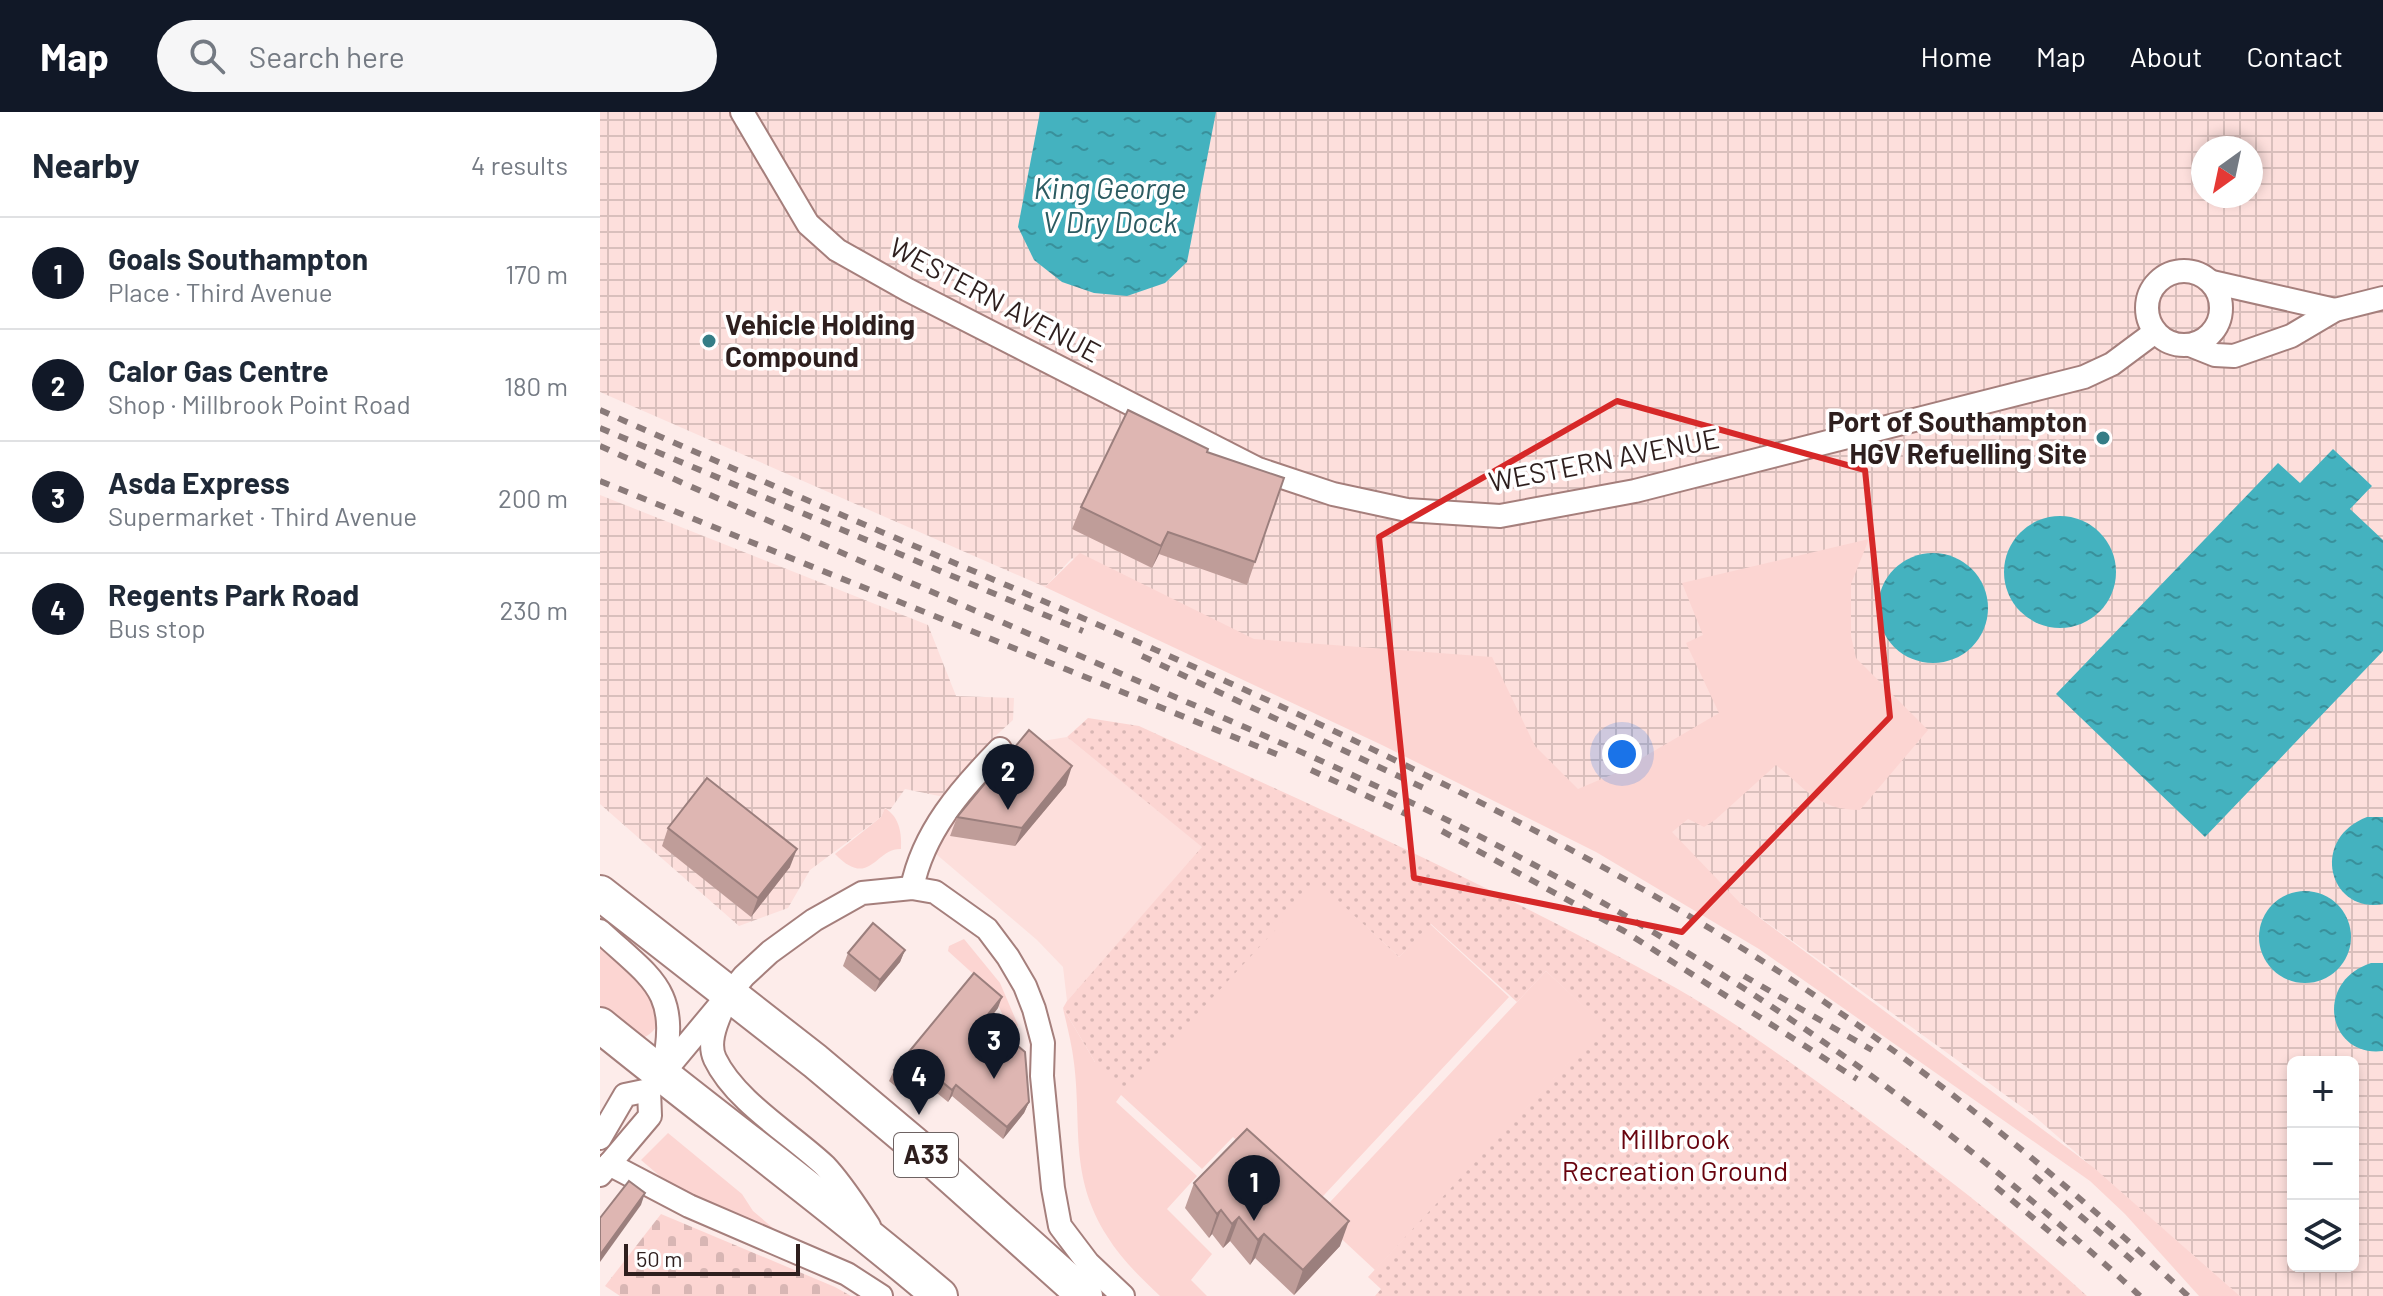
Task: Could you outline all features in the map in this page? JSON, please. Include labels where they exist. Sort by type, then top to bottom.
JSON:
[{"type":"highway","name":"A33","points":[[600,893],[730,992],[941,1167],[1085,1296]]},
{"type":"highway","points":[[600,1025],[655,1083],[884,1248],[940,1296]]},
{"type":"street","name":"WESTERN AVENUE","points":[[742,112],[808,224],[837,250],[908,290],[1258,469],[1333,494],[1407,510],[1500,516],[1635,491],[2084,377],[2112,364],[2155,332]]},
{"type":"street","points":[[2335,310],[2212,282],[2195,272],[2183,270],[2161,278],[2153,287],[2147,310],[2155,332],[2165,340],[2215,355],[2234,356],[2291,336],[2335,310],[2383,298]]},
{"type":"street","points":[[2190,345],[2211,335],[2218,326],[2222,303],[2212,282]]},
{"type":"street","points":[[912,888],[925,844],[963,787],[1000,749]]},
{"type":"street","points":[[600,1138],[625,1095],[655,1083],[730,992],[770,952],[833,908],[862,893],[912,888],[935,892],[987,929],[1025,986],[1043,1043],[1042,1076],[1053,1188],[1060,1226],[1088,1263],[1123,1296]]},
{"type":"street","points":[[600,931],[651,980],[663,996],[670,1024],[650,1116],[605,1170],[847,1274],[881,1296]]},
{"type":"street","points":[[730,992],[713,1036],[714,1057],[742,1094],[826,1168],[884,1248]]},
{"type":"highlighted area","points":[[1617,401],[1865,470],[1890,717],[1682,932],[1414,878],[1379,537]]},
{"type":"shaded area","points":[[600,112],[2383,112],[2383,1296],[2240,1296],[2033,1115],[1740,903],[1172,622],[1072,558],[1045,587],[600,392]]},
{"type":"shaded area","points":[[600,495],[928,625],[956,696],[1014,698],[1013,720],[989,742],[949,798],[905,789],[890,810],[885,808],[881,817],[810,870],[788,908],[739,926],[600,804]]},
{"type":"shaded area","points":[[1067,737],[1203,847],[1067,1001],[1063,967],[1037,940],[936,854],[936,840],[1012,746]]},
{"type":"green space","points":[[1869,539],[1851,584],[1851,636],[1856,658],[1928,730],[1860,810],[1823,802],[1776,765],[1715,820],[1704,827],[1688,819],[1672,832],[1740,903],[2093,1167],[2240,1296],[2199,1296],[2125,1214],[2090,1181],[1759,949],[1596,852],[1382,745],[1045,587],[1080,553],[1254,639],[1492,657],[1535,746],[1578,789],[1618,772],[1719,713],[1686,643],[1703,635],[1682,583]]},
{"type":"green space","name":"Millbrook Recreation Ground","points":[[1088,718],[1139,726],[1275,788],[1544,917],[1676,988],[1723,1016],[1886,1132],[2003,1223],[2087,1296],[1375,1296],[1381,1289],[1368,1277],[1603,1025],[1546,971],[1517,1002],[1431,924],[1399,957],[1319,883],[1122,1095],[1095,1062],[1063,1008],[1202,847],[1067,737]]},
{"type":"green space","points":[[885,808],[899,826],[901,849],[892,850],[864,868],[847,864],[835,854],[881,817]]},
{"type":"green space","points":[[1319,882],[1399,957],[1430,924],[1509,997],[1311,1209],[1233,1137],[1202,1169],[1121,1095],[1116,1102],[1197,1176],[1167,1209],[1212,1254],[1191,1280],[1207,1296],[1160,1296],[1112,1244],[1087,1192],[1079,1151],[1074,1063],[1063,1008],[1095,1062]]},
{"type":"green space","points":[[964,939],[1000,983],[1017,1028],[1007,1024],[991,990],[948,951],[949,946]]},
{"type":"green space","points":[[600,944],[633,975],[654,1003],[658,1016],[655,1028],[643,1038],[600,1006]]},
{"type":"green space","points":[[1546,971],[1604,1025],[1375,1270],[1317,1216]]},
{"type":"green space","points":[[668,1133],[742,1194],[753,1211],[780,1234],[682,1195],[641,1160]]},
{"type":"green space","points":[[661,1214],[851,1296],[620,1296],[605,1286]]},
{"type":"water","name":"King George V Dry Dock","points":[[1040,112],[1216,112],[1187,262],[1165,283],[1127,296],[1094,293],[1062,282],[1034,260],[1018,227]]},
{"type":"water","points":[[2333,449],[2372,486],[2350,509],[2383,540],[2383,651],[2205,837],[2056,694],[2278,463],[2300,483]]},
{"type":"water","points":[[2060,516],[2082,520],[2100,532],[2112,550],[2116,572],[2112,594],[2100,612],[2082,624],[2060,628],[2038,624],[2020,612],[2008,594],[2004,572],[2008,550],[2020,532],[2038,520]]},
{"type":"water","points":[[1933,553],[1954,557],[1972,569],[1984,587],[1988,608],[1984,629],[1972,647],[1954,659],[1933,663],[1912,659],[1894,647],[1882,629],[1878,608],[1882,587],[1894,569],[1912,557]]},
{"type":"water","points":[[2367,817],[2383,817],[2383,904],[2364,904],[2350,898],[2339,887],[2333,872],[2332,857],[2337,841],[2349,827]]},
{"type":"water","points":[[2305,891],[2322,895],[2337,905],[2347,920],[2351,937],[2347,954],[2337,969],[2322,979],[2305,983],[2288,979],[2273,969],[2263,954],[2259,937],[2263,920],[2273,905],[2288,895]]},
{"type":"water","points":[[2371,963],[2383,963],[2383,1051],[2364,1050],[2350,1043],[2340,1031],[2335,1017],[2335,1001],[2341,986],[2353,973]]},
{"type":"building","points":[[1128,410],[1208,449],[1207,452],[1284,478],[1255,562],[1168,532],[1161,546],[1081,507]]},
{"type":"building","points":[[1029,730],[1072,766],[1022,828],[957,817]]},
{"type":"building","points":[[707,778],[797,849],[758,898],[668,828]]},
{"type":"building","points":[[873,923],[905,950],[880,980],[848,953]]},
{"type":"building","points":[[974,973],[1002,997],[985,1018],[1025,1052],[1029,1102],[1007,1127],[956,1085],[952,1090],[936,1077],[922,1094],[894,1070]]},
{"type":"building","points":[[1247,1129],[1349,1221],[1303,1270],[1264,1234],[1258,1240],[1239,1217],[1232,1224],[1221,1210],[1217,1214],[1194,1183]]},
{"type":"building","points":[[629,1181],[645,1193],[600,1255],[600,1218]]},
{"type":"railway","points":[[600,410],[1285,708],[1553,840],[1684,913],[1818,997],[1946,1090],[2070,1190],[2188,1296]]},
{"type":"railway","points":[[600,428],[1083,631]]},
{"type":"railway","points":[[600,446],[1333,766],[1525,860],[1689,954],[1847,1058],[1997,1172],[2140,1296]]},
{"type":"railway","points":[[600,481],[1286,758]]},
{"type":"railway","points":[[1142,656],[1428,790]]},
{"type":"railway","points":[[1311,770],[1406,814]]},
{"type":"railway","points":[[1442,831],[1624,931],[1857,1079]]},
{"type":"railway","points":[[1744,976],[1872,1050]]},
{"type":"railway","points":[[2034,1176],[2140,1267]]},
{"type":"railway","points":[[1996,1187],[2067,1246]]},
{"type":"place","name":"Vehicle Holding Compound","points":[[709,341]]},
{"type":"place","name":"Port of Southampton HGV Refuelling Site","points":[[2103,438]]},
{"type":"place","name":"Calor Gas Centre","points":[[1008,810]]},
{"type":"place","name":"Asda Express","points":[[994,1079]]},
{"type":"place","name":"Regents Park Road","points":[[919,1115]]},
{"type":"place","name":"Goals Southampton","points":[[1254,1221]]}]
